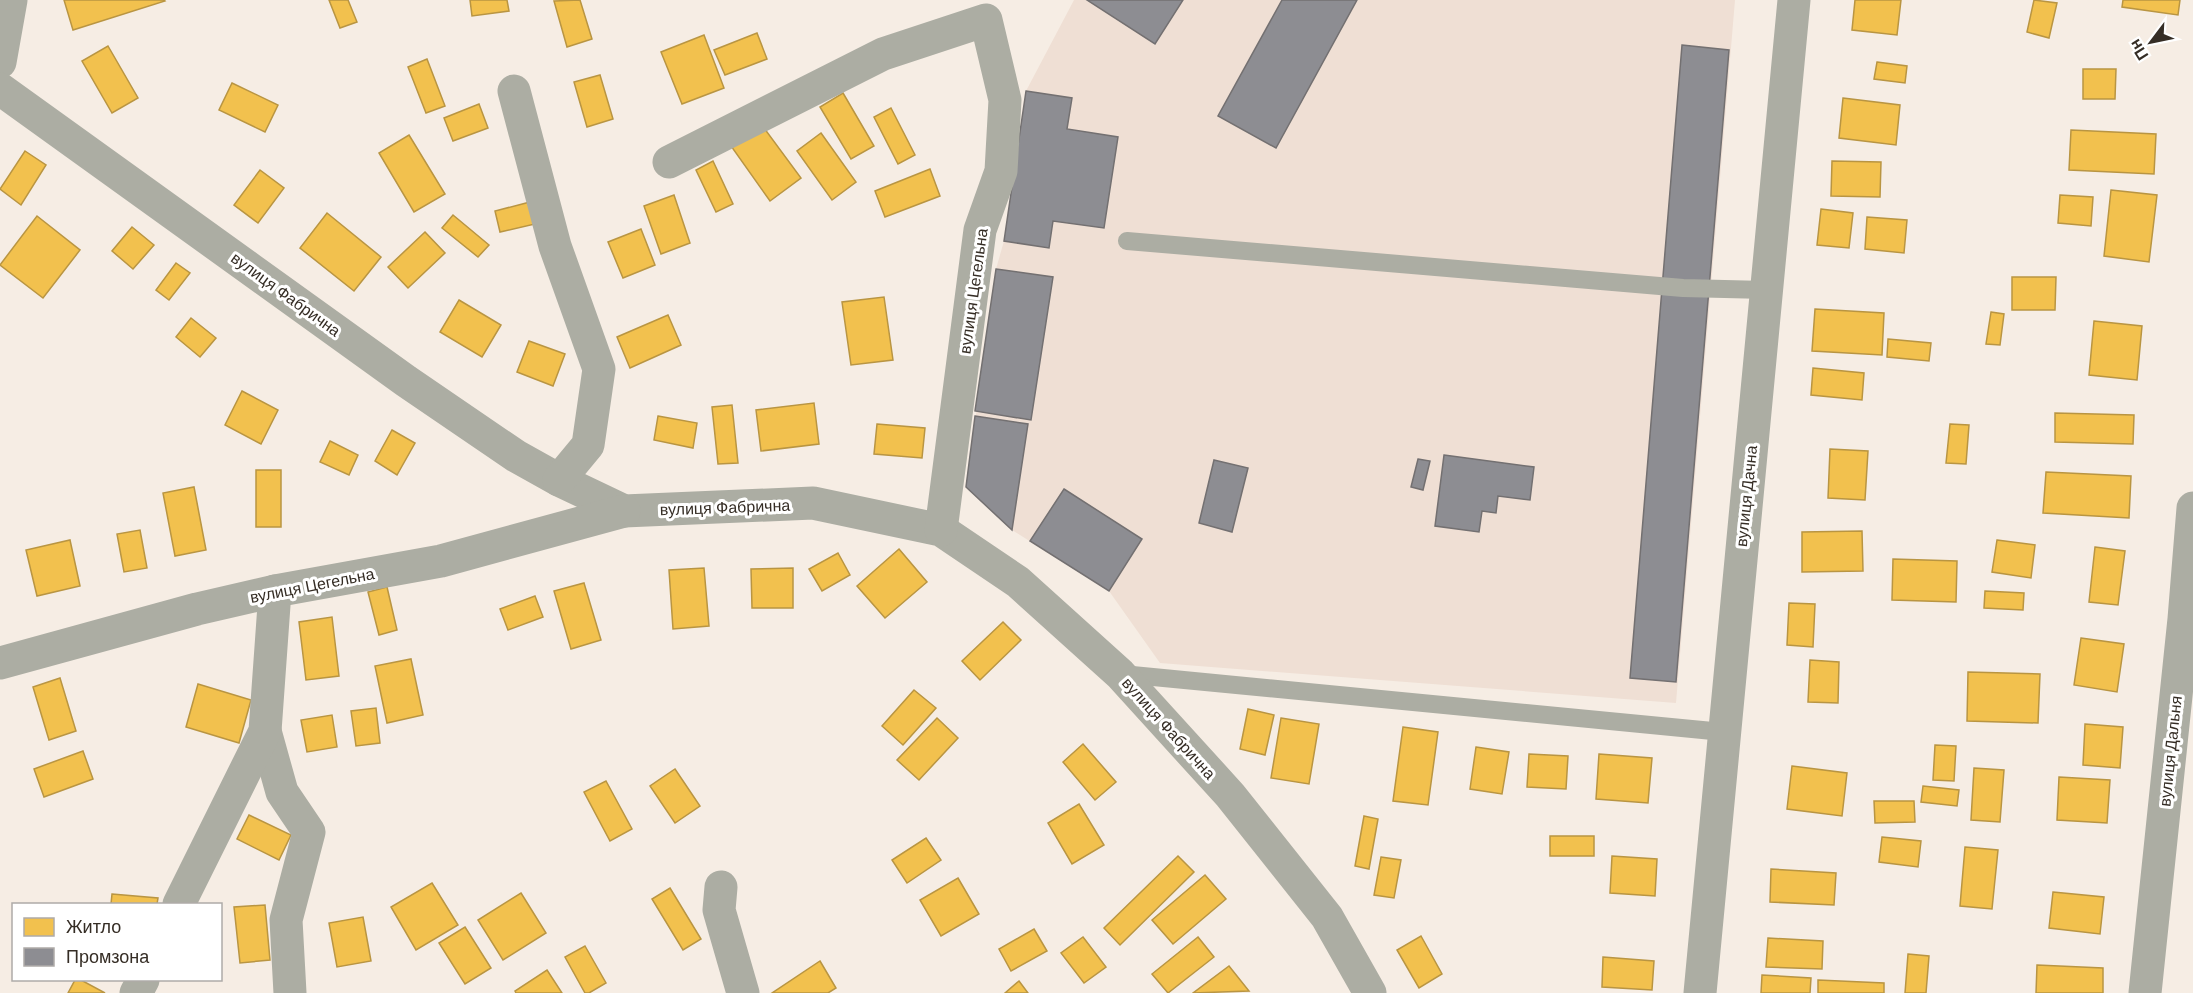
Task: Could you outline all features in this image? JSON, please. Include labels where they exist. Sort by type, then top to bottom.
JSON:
[{"type":"street","points":[[0,63],[11,0]]},
{"type":"street","name":"вулиця Дачна","points":[[1700,993],[1794,0]]},
{"type":"street","name":"вулиця Цегельна","points":[[669,162],[884,54],[986,20],[1005,100],[1000,171],[980,230],[941,530]]},
{"type":"street","name":"вулиця Фабрична","points":[[0,89],[406,381],[516,456],[559,480],[624,511],[813,504],[941,530],[1018,582],[1120,674],[1230,795],[1327,917],[1370,993]]},
{"type":"street","points":[[514,91],[555,246],[599,369],[588,445],[559,480]]},
{"type":"street","name":"вулиця Дальня","points":[[2145,993],[2189,620],[2193,508]]},
{"type":"street","name":"вулиця Цегельна","points":[[0,663],[197,609],[275,591],[441,561],[624,511]]},
{"type":"street","points":[[275,591],[265,730],[282,792],[309,832],[286,920],[290,993]]},
{"type":"street","points":[[179,903],[265,730]]},
{"type":"street","points":[[721,887],[719,910],[743,993]]},
{"type":"lane","points":[[1127,241],[1683,288],[1766,290]]},
{"type":"lane","points":[[1120,674],[1723,732]]},
{"type":"shaded area","points":[[1074,0],[1735,0],[1676,703],[1160,663],[1109,591],[1012,530],[966,487],[996,269],[1004,241],[1026,91]]},
{"type":"building: Житло","points":[[64,0],[164,0],[165,1],[73,30]]},
{"type":"building: Житло","points":[[329,0],[348,0],[357,22],[340,28]]},
{"type":"building: Житло","points":[[470,0],[507,0],[509,11],[472,16]]},
{"type":"building: Житло","points":[[580,0],[592,39],[567,47],[554,1]]},
{"type":"building: Житло","points":[[1855,0],[1901,0],[1897,35],[1852,30]]},
{"type":"building: Житло","points":[[2034,0],[2057,3],[2049,38],[2027,32]]},
{"type":"building: Житло","points":[[2123,0],[2180,0],[2178,15],[2122,7]]},
{"type":"building: Житло","points":[[757,33],[767,59],[725,75],[714,50]]},
{"type":"building: Житло","points":[[704,35],[724,88],[682,104],[661,52]]},
{"type":"building: Житло","points":[[108,46],[138,98],[112,113],[82,61]]},
{"type":"building: Житло","points":[[427,59],[445,106],[426,113],[408,67]]},
{"type":"building: Житло","points":[[1877,62],[1907,66],[1905,83],[1874,79]]},
{"type":"building: Житло","points":[[2083,69],[2116,69],[2115,99],[2083,99]]},
{"type":"building: Житло","points":[[600,75],[613,119],[587,127],[574,82]]},
{"type":"building: Житло","points":[[232,83],[278,105],[265,132],[219,110]]},
{"type":"building: Житло","points":[[843,93],[874,146],[851,159],[820,107]]},
{"type":"building: Житло","points":[[1843,98],[1900,105],[1896,145],[1839,138]]},
{"type":"building: Житло","points":[[479,104],[488,128],[453,141],[444,118]]},
{"type":"building: Житло","points":[[891,108],[915,155],[898,164],[874,117]]},
{"type":"building: Житло","points":[[761,124],[801,178],[770,201],[731,146]]},
{"type":"building: Житло","points":[[2071,130],[2156,134],[2154,174],[2069,170]]},
{"type":"building: Житло","points":[[821,133],[856,182],[832,200],[797,151]]},
{"type":"building: Житло","points":[[409,135],[445,194],[414,212],[379,153]]},
{"type":"building: Житло","points":[[25,151],[46,165],[21,205],[0,189]]},
{"type":"building: Житло","points":[[713,161],[733,204],[716,212],[696,170]]},
{"type":"building: Житло","points":[[1832,161],[1881,162],[1880,197],[1831,196]]},
{"type":"building: Житло","points":[[930,169],[940,196],[885,217],[875,191]]},
{"type":"building: Житло","points":[[260,170],[284,188],[258,223],[234,205]]},
{"type":"building: Житло","points":[[2111,190],[2157,195],[2149,262],[2104,256]]},
{"type":"building: Житло","points":[[674,195],[690,243],[661,254],[644,206]]},
{"type":"building: Житло","points":[[2060,195],[2093,197],[2091,226],[2058,223]]},
{"type":"building: Житло","points":[[530,202],[535,224],[500,232],[495,211]]},
{"type":"building: Житло","points":[[1821,209],[1853,213],[1849,248],[1817,245]]},
{"type":"building: Житло","points":[[327,213],[381,257],[354,291],[300,248]]},
{"type":"building: Житло","points":[[453,215],[489,245],[478,257],[442,228]]},
{"type":"building: Житло","points":[[37,216],[80,250],[43,298],[0,265]]},
{"type":"building: Житло","points":[[1867,217],[1907,220],[1904,253],[1865,249]]},
{"type":"building: Житло","points":[[132,227],[154,245],[133,269],[112,251]]},
{"type":"building: Житло","points":[[641,229],[655,265],[623,278],[608,242]]},
{"type":"building: Житло","points":[[425,232],[445,253],[408,288],[388,267]]},
{"type":"building: Житло","points":[[176,263],[190,273],[169,300],[156,290]]},
{"type":"building: Житло","points":[[2012,277],[2056,277],[2055,310],[2012,310]]},
{"type":"building: Житло","points":[[884,297],[893,360],[851,365],[842,302]]},
{"type":"building: Житло","points":[[459,300],[501,325],[482,357],[440,332]]},
{"type":"building: Житло","points":[[1815,309],[1884,313],[1882,355],[1812,351]]},
{"type":"building: Житло","points":[[1991,312],[2004,314],[2000,345],[1986,344]]},
{"type":"building: Житло","points":[[668,315],[681,345],[630,368],[617,337]]},
{"type":"building: Житло","points":[[191,318],[216,338],[200,357],[176,337]]},
{"type":"building: Житло","points":[[2094,321],[2142,326],[2137,380],[2089,375]]},
{"type":"building: Житло","points":[[1888,339],[1931,343],[1929,361],[1887,357]]},
{"type":"building: Житло","points":[[529,341],[565,354],[553,386],[517,372]]},
{"type":"building: Житло","points":[[1813,368],[1864,373],[1862,400],[1811,395]]},
{"type":"building: Житло","points":[[242,391],[278,410],[261,444],[225,425]]},
{"type":"building: Житло","points":[[814,403],[819,444],[761,451],[756,410]]},
{"type":"building: Житло","points":[[732,405],[738,463],[718,464],[712,407]]},
{"type":"building: Житло","points":[[2055,413],[2134,415],[2133,444],[2055,442]]},
{"type":"building: Житло","points":[[658,416],[697,423],[693,448],[654,440]]},
{"type":"building: Житло","points":[[877,424],[925,428],[922,458],[874,454]]},
{"type":"building: Житло","points":[[1950,424],[1969,425],[1966,464],[1946,463]]},
{"type":"building: Житло","points":[[392,430],[415,443],[397,475],[375,461]]},
{"type":"building: Житло","points":[[330,441],[358,455],[349,475],[320,462]]},
{"type":"building: Житло","points":[[1830,449],[1868,451],[1865,500],[1828,498]]},
{"type":"building: Житло","points":[[256,470],[281,470],[281,527],[256,527]]},
{"type":"building: Житло","points":[[2046,472],[2131,476],[2129,518],[2043,513]]},
{"type":"building: Житло","points":[[194,487],[206,550],[175,556],[163,493]]},
{"type":"building: Житло","points":[[140,530],[147,568],[124,572],[117,534]]},
{"type":"building: Житло","points":[[1862,531],[1863,571],[1802,572],[1802,532]]},
{"type":"building: Житло","points":[[70,540],[80,586],[37,596],[26,550]]},
{"type":"building: Житло","points":[[1997,540],[2035,545],[2031,578],[1992,572]]},
{"type":"building: Житло","points":[[2095,547],[2125,551],[2118,605],[2089,602]]},
{"type":"building: Житло","points":[[899,549],[927,582],[885,618],[857,586]]},
{"type":"building: Житло","points":[[838,553],[850,575],[822,591],[809,569]]},
{"type":"building: Житло","points":[[1893,559],[1957,561],[1956,602],[1892,600]]},
{"type":"building: Житло","points":[[704,568],[709,626],[673,629],[669,570]]},
{"type":"building: Житло","points":[[793,568],[793,608],[752,608],[751,569]]},
{"type":"building: Житло","points":[[584,583],[601,640],[571,649],[554,591]]},
{"type":"building: Житло","points":[[387,587],[397,630],[379,635],[368,592]]},
{"type":"building: Житло","points":[[1985,591],[2024,593],[2023,610],[1984,608]]},
{"type":"building: Житло","points":[[535,596],[543,617],[508,630],[500,609]]},
{"type":"building: Житло","points":[[1789,603],[1815,604],[1813,647],[1787,645]]},
{"type":"building: Житло","points":[[332,617],[339,676],[306,680],[299,622]]},
{"type":"building: Житло","points":[[1003,622],[1021,640],[980,680],[962,661]]},
{"type":"building: Житло","points":[[2081,638],[2124,644],[2117,692],[2074,685]]},
{"type":"building: Житло","points":[[411,659],[423,715],[387,723],[375,666]]},
{"type":"building: Житло","points":[[1810,660],[1839,662],[1838,703],[1808,702]]},
{"type":"building: Житло","points":[[1968,672],[2040,674],[2038,723],[1967,721]]},
{"type":"building: Житло","points":[[60,678],[76,731],[49,740],[33,687]]},
{"type":"building: Житло","points":[[198,684],[251,700],[239,743],[186,727]]},
{"type":"building: Житло","points":[[914,690],[936,708],[903,745],[882,726]]},
{"type":"building: Житло","points":[[376,708],[380,743],[356,746],[351,711]]},
{"type":"building: Житло","points":[[1248,709],[1274,715],[1265,755],[1240,749]]},
{"type":"building: Житло","points":[[332,715],[337,747],[307,752],[301,720]]},
{"type":"building: Житло","points":[[937,718],[958,738],[919,780],[897,760]]},
{"type":"building: Житло","points":[[1281,718],[1319,724],[1309,784],[1271,778]]},
{"type":"building: Житло","points":[[2085,724],[2123,727],[2120,768],[2083,765]]},
{"type":"building: Житло","points":[[1403,727],[1438,732],[1428,805],[1393,801]]},
{"type":"building: Житло","points":[[1083,744],[1116,782],[1095,800],[1063,762]]},
{"type":"building: Житло","points":[[1935,745],[1956,746],[1954,781],[1933,780]]},
{"type":"building: Житло","points":[[1476,747],[1509,752],[1502,794],[1470,789]]},
{"type":"building: Житло","points":[[83,751],[93,779],[44,797],[34,769]]},
{"type":"building: Житло","points":[[1529,754],[1568,756],[1566,789],[1527,787]]},
{"type":"building: Житло","points":[[1599,754],[1652,758],[1648,803],[1596,799]]},
{"type":"building: Житло","points":[[1792,766],[1847,773],[1842,816],[1787,809]]},
{"type":"building: Житло","points":[[1974,768],[2004,770],[2000,822],[1971,820]]},
{"type":"building: Житло","points":[[675,769],[700,806],[675,823],[650,786]]},
{"type":"building: Житло","points":[[2059,777],[2110,780],[2107,823],[2057,820]]},
{"type":"building: Житло","points":[[606,781],[632,829],[610,841],[584,792]]},
{"type":"building: Житло","points":[[1923,786],[1959,790],[1957,806],[1921,802]]},
{"type":"building: Житло","points":[[1874,801],[1914,801],[1915,822],[1875,823]]},
{"type":"building: Житло","points":[[1079,804],[1104,845],[1072,864],[1048,823]]},
{"type":"building: Житло","points":[[249,815],[291,835],[279,860],[237,839]]},
{"type":"building: Житло","points":[[1364,816],[1378,819],[1369,869],[1355,866]]},
{"type":"building: Житло","points":[[1550,836],[1594,836],[1594,856],[1550,856]]},
{"type":"building: Житло","points":[[1882,837],[1921,841],[1918,867],[1879,862]]},
{"type":"building: Житло","points":[[926,838],[941,860],[907,883],[892,860]]},
{"type":"building: Житло","points":[[1965,847],[1998,850],[1992,909],[1960,906]]},
{"type":"building: Житло","points":[[1178,856],[1194,872],[1120,945],[1104,928]]},
{"type":"building: Житло","points":[[1612,856],[1657,859],[1655,896],[1610,893]]},
{"type":"building: Житло","points":[[1381,857],[1401,860],[1394,898],[1374,895]]},
{"type":"building: Житло","points":[[1771,869],[1836,873],[1834,905],[1770,902]]},
{"type":"building: Житло","points":[[1205,875],[1226,899],[1173,944],[1152,920]]},
{"type":"building: Житло","points":[[958,878],[979,914],[941,936],[920,900]]},
{"type":"building: Житло","points":[[432,883],[458,925],[416,950],[391,907]]},
{"type":"building: Житло","points":[[670,888],[701,939],[683,950],[652,899]]},
{"type":"building: Житло","points":[[2053,892],[2104,897],[2100,934],[2049,928]]},
{"type":"building: Житло","points":[[521,893],[546,933],[503,960],[478,920]]},
{"type":"building: Житло","points":[[112,894],[158,898],[157,903],[111,903]]},
{"type":"building: Житло","points":[[265,905],[270,960],[240,963],[234,907]]},
{"type":"building: Житло","points":[[363,917],[371,961],[337,967],[329,923]]},
{"type":"building: Житло","points":[[465,927],[491,968],[465,984],[439,943]]},
{"type":"building: Житло","points":[[1034,929],[1047,951],[1011,971],[999,949]]},
{"type":"building: Житло","points":[[1421,936],[1442,974],[1419,988],[1397,950]]},
{"type":"building: Житло","points":[[1083,937],[1106,967],[1084,983],[1061,953]]},
{"type":"building: Житло","points":[[1198,937],[1214,957],[1168,993],[1152,974]]},
{"type":"building: Житло","points":[[1768,938],[1823,941],[1822,969],[1766,967]]},
{"type":"building: Житло","points":[[585,946],[606,983],[589,993],[585,993],[565,957]]},
{"type":"building: Житло","points":[[1908,954],[1929,956],[1926,993],[1905,993]]},
{"type":"building: Житло","points":[[1603,957],[1654,961],[1652,990],[1602,987]]},
{"type":"building: Житло","points":[[820,961],[836,988],[828,993],[772,993]]},
{"type":"building: Житло","points":[[2037,965],[2103,968],[2103,993],[2036,993]]},
{"type":"building: Житло","points":[[1229,966],[1249,991],[1193,993]]},
{"type":"building: Житло","points":[[547,970],[562,993],[516,993],[515,991]]},
{"type":"building: Житло","points":[[1762,975],[1811,978],[1810,993],[1761,993]]},
{"type":"building: Житло","points":[[1818,980],[1884,983],[1884,993],[1818,993]]},
{"type":"building: Житло","points":[[74,981],[83,981],[105,993],[68,993]]},
{"type":"building: Житло","points":[[1019,981],[1028,993],[1005,993]]},
{"type":"building: Промзона","points":[[1087,0],[1183,0],[1155,44]]},
{"type":"building: Промзона","points":[[1282,0],[1357,0],[1276,148],[1218,116]]},
{"type":"building: Промзона","points":[[1682,45],[1729,50],[1676,682],[1630,678]]},
{"type":"building: Промзона","points":[[1026,91],[1072,98],[1067,129],[1118,137],[1104,228],[1053,221],[1049,248],[1004,241]]},
{"type":"building: Промзона","points":[[996,269],[1053,277],[1031,420],[975,411]]},
{"type":"building: Промзона","points":[[975,416],[1028,424],[1012,530],[966,487]]},
{"type":"building: Промзона","points":[[1444,455],[1534,467],[1530,500],[1498,496],[1496,513],[1482,511],[1479,532],[1435,526]]},
{"type":"building: Промзона","points":[[1418,459],[1430,461],[1423,490],[1411,487]]},
{"type":"building: Промзона","points":[[1214,460],[1248,468],[1232,532],[1199,523]]},
{"type":"building: Промзона","points":[[1064,489],[1142,539],[1109,591],[1030,541]]}]
